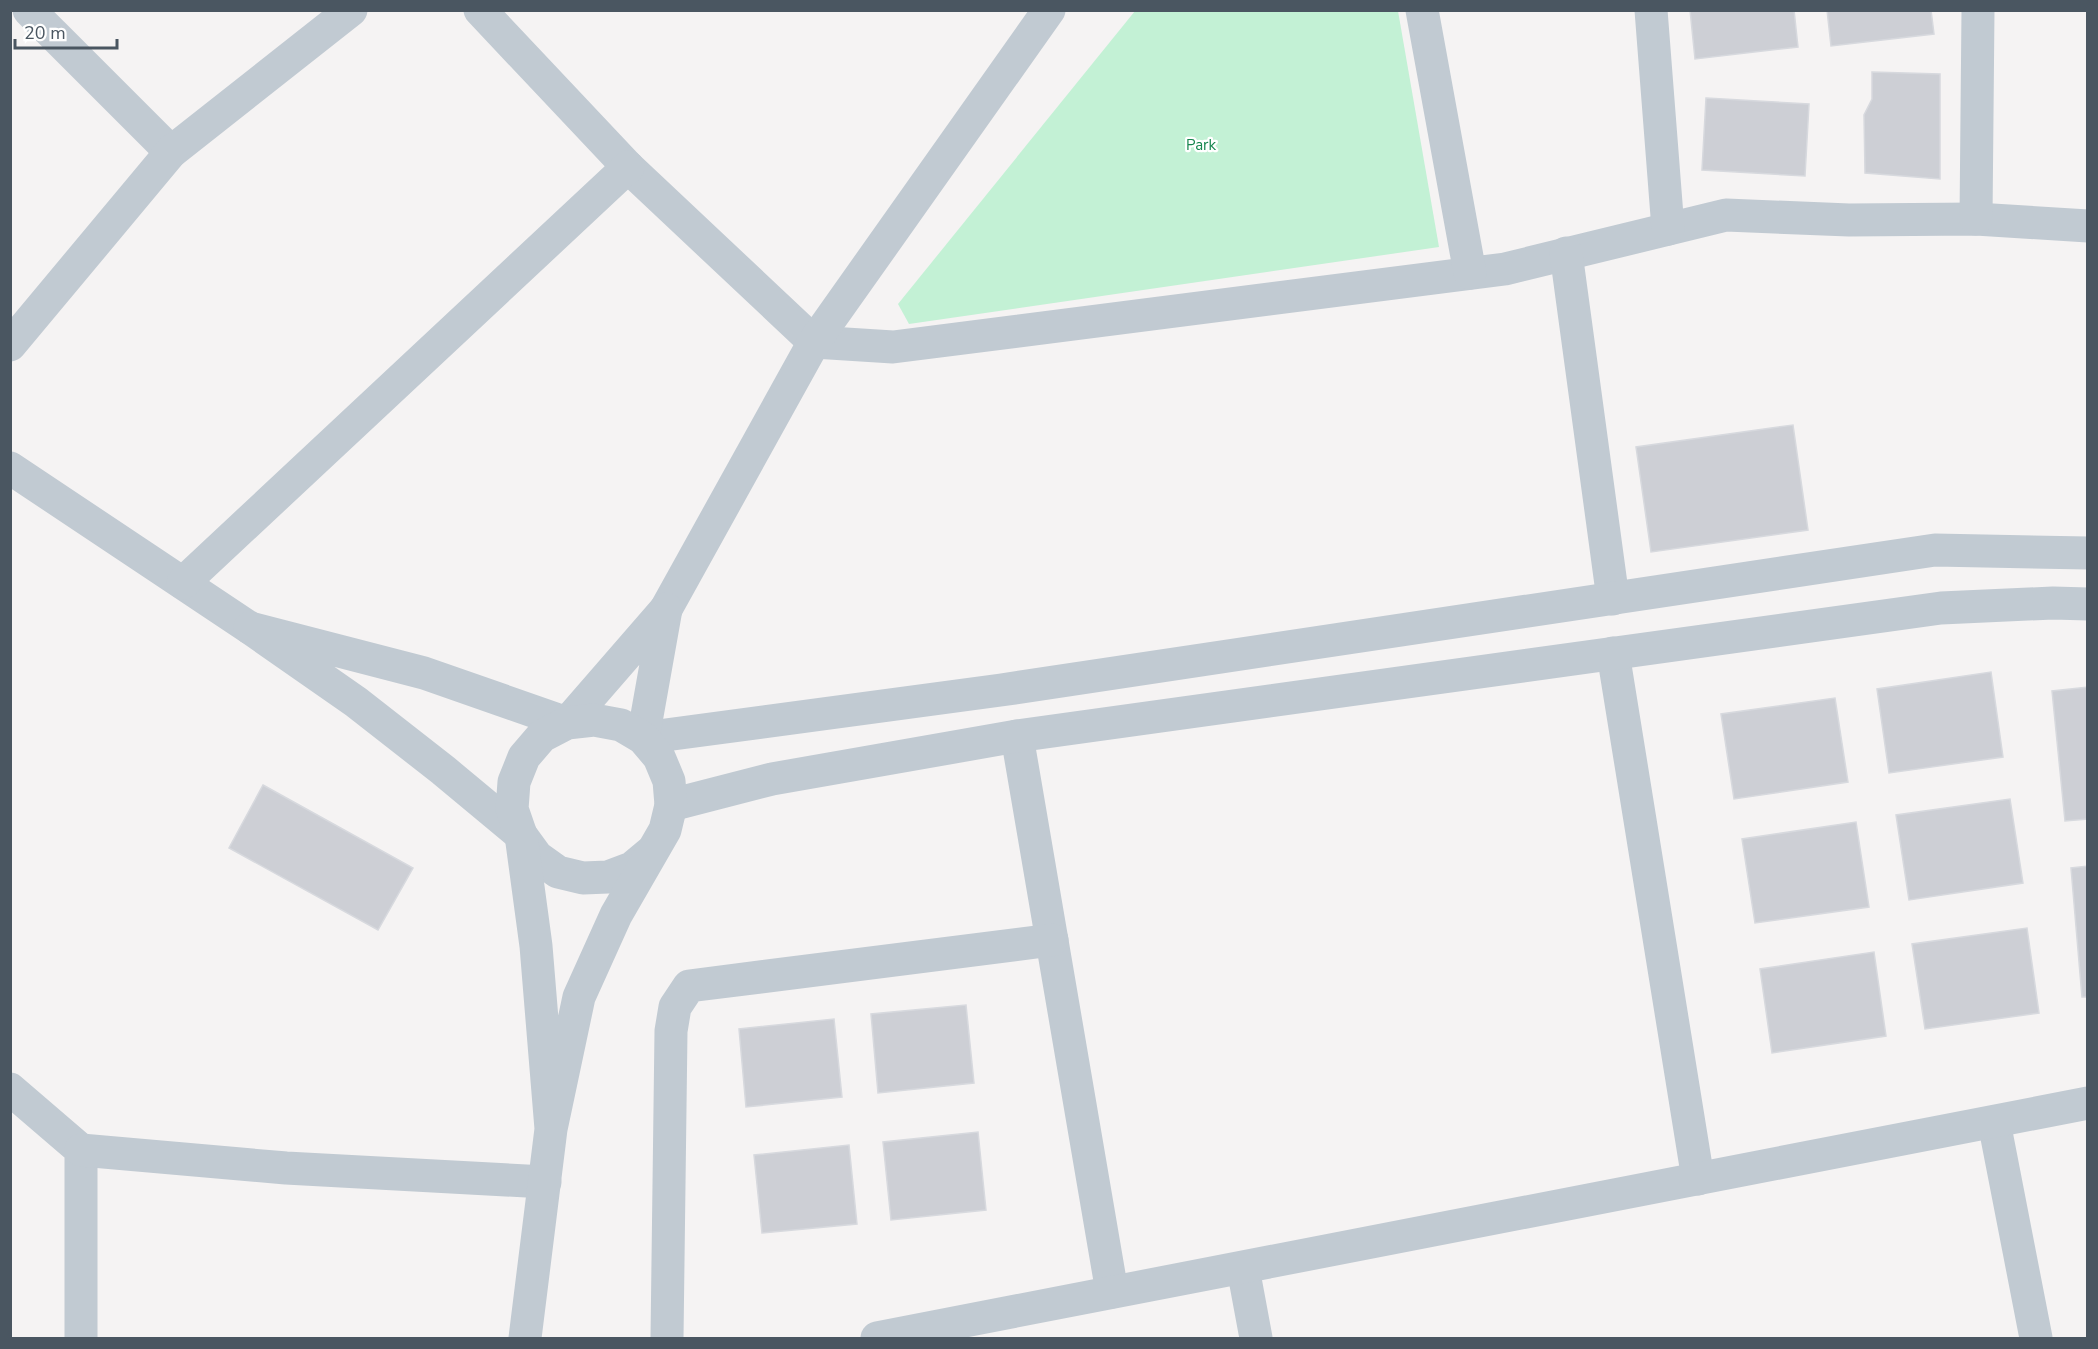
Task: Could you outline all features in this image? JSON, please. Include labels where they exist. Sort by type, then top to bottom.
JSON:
[{"type":"street","points":[[29,10],[171,152]]},
{"type":"street","points":[[10,345],[171,152],[351,10]]},
{"type":"street","points":[[480,10],[628,167],[814,342],[893,347],[1505,269],[1726,214],[1849,220],[1976,219],[2088,226]]},
{"type":"street","points":[[567,723],[666,609],[814,342],[1049,10]]},
{"type":"street","points":[[1422,10],[1470,273]]},
{"type":"street","points":[[1651,10],[1668,229]]},
{"type":"street","points":[[1976,219],[1978,10]]},
{"type":"street","points":[[183,583],[628,167]]},
{"type":"street","points":[[1566,254],[1613,599]]},
{"type":"street","points":[[10,468],[250,628],[356,702],[521,835],[537,857],[558,872],[583,878],[608,877],[632,868],[652,852]]},
{"type":"street","points":[[643,738],[1001,690],[1935,550],[2088,553]]},
{"type":"street","points":[[671,805],[772,779],[1017,736],[1941,608],[2053,603],[2088,604]]},
{"type":"street","points":[[643,738],[666,609]]},
{"type":"street","points":[[250,628],[424,673],[567,723]]},
{"type":"street","points":[[1614,653],[1698,1179]]},
{"type":"street","points":[[525,1338],[551,1129],[579,997],[616,915],[665,830],[671,805],[669,781],[659,757],[643,738],[621,725],[594,720],[567,723],[542,736],[524,757],[514,782],[512,809],[521,835],[536,945],[551,1129]]},
{"type":"street","points":[[1017,736],[1112,1292]]},
{"type":"street","points":[[667,1338],[671,1031],[675,1006],[689,986],[1052,940]]},
{"type":"street","points":[[10,1089],[81,1150],[286,1168],[545,1182]]},
{"type":"street","points":[[880,1338],[2088,1104]]},
{"type":"street","points":[[1994,1122],[2036,1338]]},
{"type":"street","points":[[81,1150],[81,1338]]},
{"type":"street","points":[[1243,1268],[1256,1338]]},
{"type":"green space","name":"Park","points":[[1135,11],[1398,11],[1439,247],[909,324],[898,304]]},
{"type":"building","points":[[1690,10],[1794,10],[1798,47],[1695,59]]},
{"type":"building","points":[[1827,10],[1931,10],[1934,34],[1831,46]]},
{"type":"building","points":[[1872,72],[1940,74],[1940,179],[1865,173],[1864,115],[1872,99]]},
{"type":"building","points":[[1706,98],[1809,104],[1805,176],[1702,170]]},
{"type":"building","points":[[1793,425],[1808,530],[1651,552],[1636,447]]},
{"type":"building","points":[[1991,672],[2003,757],[1889,773],[1877,689]]},
{"type":"building","points":[[2088,687],[2088,819],[2065,821],[2052,691]]},
{"type":"building","points":[[1835,698],[1848,782],[1734,799],[1721,714]]},
{"type":"building","points":[[263,785],[413,868],[378,930],[229,848]]},
{"type":"building","points":[[2010,799],[2023,883],[1909,900],[1896,815]]},
{"type":"building","points":[[1856,822],[1869,907],[1755,923],[1742,839]]},
{"type":"building","points":[[2088,866],[2088,997],[2082,997],[2071,868]]},
{"type":"building","points":[[2027,928],[2039,1013],[1925,1029],[1912,944]]},
{"type":"building","points":[[1874,952],[1886,1036],[1772,1053],[1760,969]]},
{"type":"building","points":[[966,1005],[974,1083],[878,1093],[871,1014]]},
{"type":"building","points":[[834,1019],[842,1097],[746,1107],[739,1029]]},
{"type":"building","points":[[978,1132],[986,1210],[891,1220],[883,1142]]},
{"type":"building","points":[[849,1145],[857,1224],[762,1233],[754,1155]]}]
